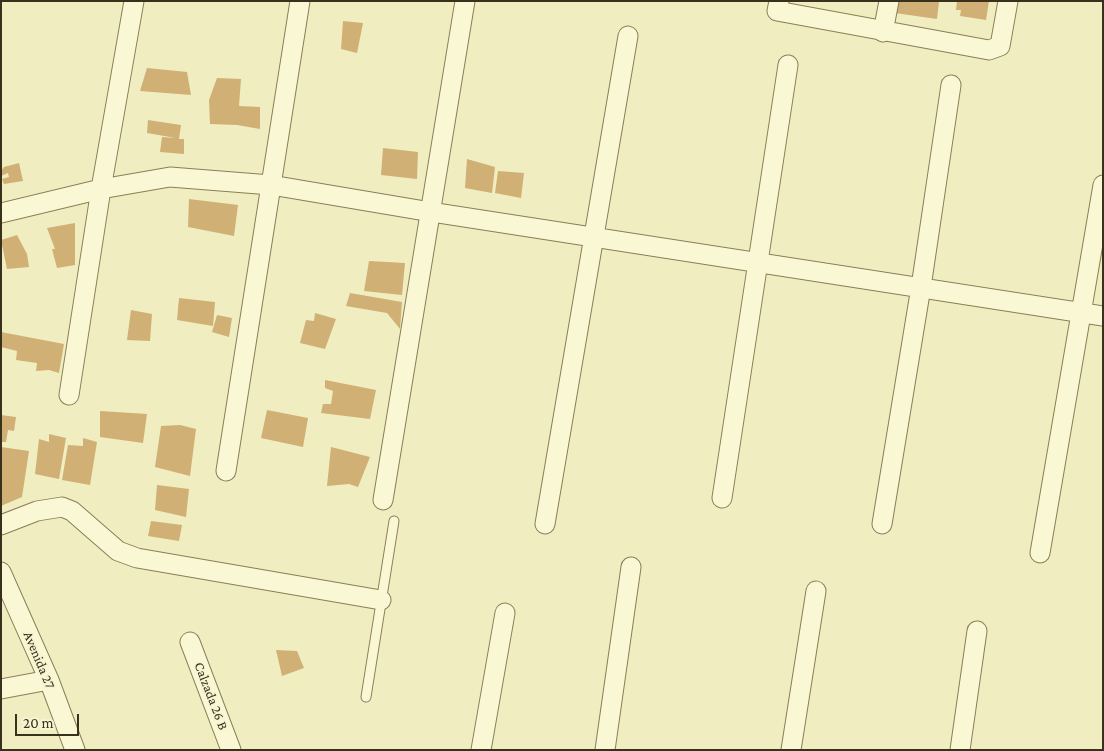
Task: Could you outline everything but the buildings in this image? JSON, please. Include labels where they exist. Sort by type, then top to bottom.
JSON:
[{"type":"street","points":[[69,395],[101,189],[134,1]]},
{"type":"street","points":[[226,471],[300,1]]},
{"type":"street","points":[[383,500],[465,1]]},
{"type":"street","points":[[779,1],[778,11],[883,32],[990,50],[1000,46],[1008,1]]},
{"type":"street","points":[[883,32],[890,1]]},
{"type":"street","points":[[544,524],[628,36]]},
{"type":"street","points":[[722,498],[788,65]]},
{"type":"street","points":[[882,524],[921,287],[951,85]]},
{"type":"street","points":[[1,214],[101,189],[170,177],[271,185],[431,212],[1103,316]]},
{"type":"street","points":[[1040,553],[1102,195]]},
{"type":"street","points":[[1,525],[37,511],[62,508],[72,511],[118,551],[137,558],[381,600]]},
{"type":"street","points":[[605,750],[631,568]]},
{"type":"street","name":"Avenida 27","points":[[1,572],[48,680],[74,750]]},
{"type":"street","points":[[791,750],[816,591]]},
{"type":"street","points":[[482,750],[504,613]]},
{"type":"street","points":[[960,750],[977,632]]},
{"type":"street","name":"Calzada 26 B","points":[[190,642],[231,750]]},
{"type":"street","points":[[1,689],[48,680]]},
{"type":"lane","points":[[366,697],[394,521]]}]
